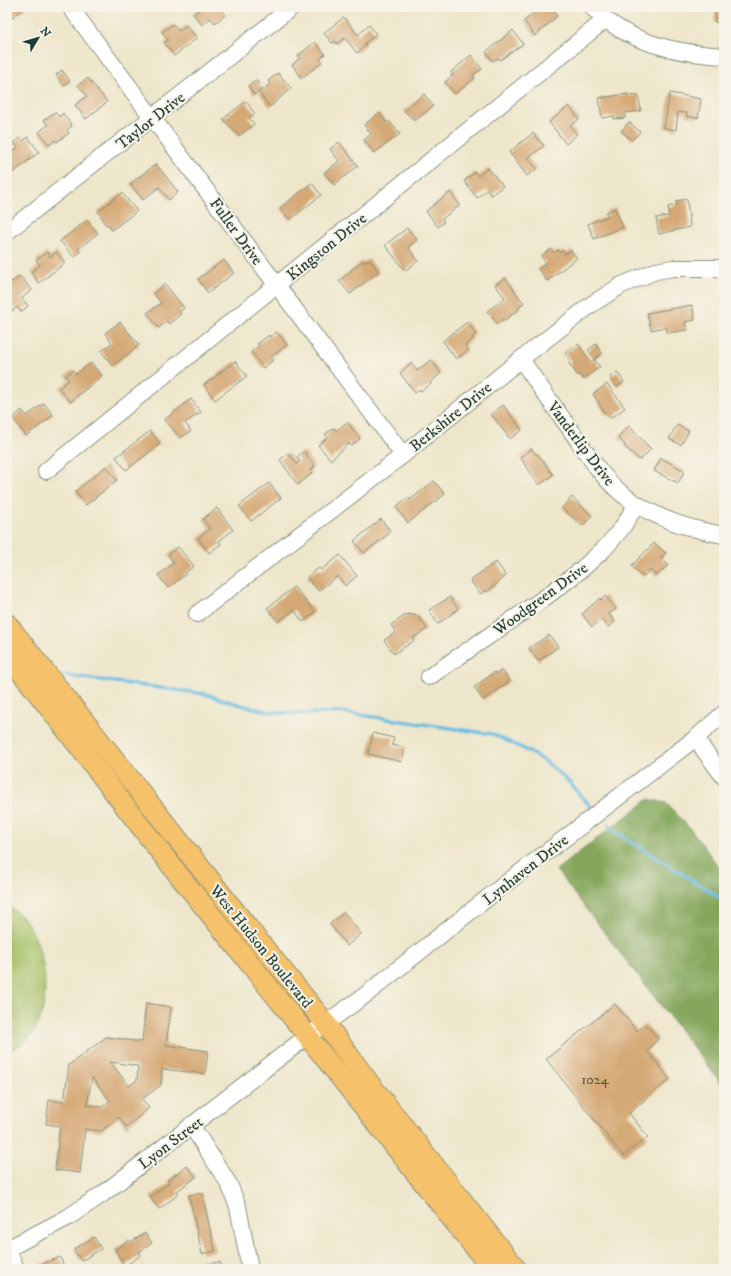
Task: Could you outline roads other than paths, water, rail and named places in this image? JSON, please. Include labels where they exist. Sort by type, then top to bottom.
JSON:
[{"type":"main road","name":"West Hudson Boulevard","points":[[7,624],[326,1024],[369,1083],[516,1269]]},
{"type":"main road","name":"West Hudson Boulevard","points":[[7,654],[62,722],[186,883],[309,1036],[492,1269]]},
{"type":"street","name":"Fuller Drive","points":[[70,7],[154,117],[277,286],[403,455]]},
{"type":"street","name":"Taylor Drive","points":[[7,232],[292,7]]},
{"type":"street","points":[[592,7],[605,20],[654,45],[687,53],[724,56]]},
{"type":"street","name":"Kingston Drive","points":[[46,471],[605,20]]},
{"type":"street","name":"Berkshire Drive","points":[[197,614],[403,455],[521,359],[592,304],[622,285],[639,277],[673,268],[724,268]]},
{"type":"street","name":"Vanderlip Drive","points":[[521,359],[596,466],[620,492],[637,504],[665,519],[707,532],[724,535]]},
{"type":"street","name":"Woodgreen Drive","points":[[429,677],[547,596],[582,569],[614,538],[637,504]]},
{"type":"street","name":"Lynhaven Drive","points":[[326,1024],[697,737],[724,713]]},
{"type":"street","points":[[697,737],[707,755],[724,777]]},
{"type":"street","name":"Lyon Street","points":[[7,1249],[57,1224],[88,1204],[326,1024]]},
{"type":"street","points":[[191,1125],[229,1184],[238,1206],[250,1269]]},
{"type":"street","points":[[7,1249],[16,1269]]},
{"type":"waterway","points":[[63,675],[205,694],[271,712],[303,714],[340,712],[492,734],[522,748],[546,762],[566,779],[591,807]]},
{"type":"waterway","points":[[609,825],[617,833],[724,900]]}]
